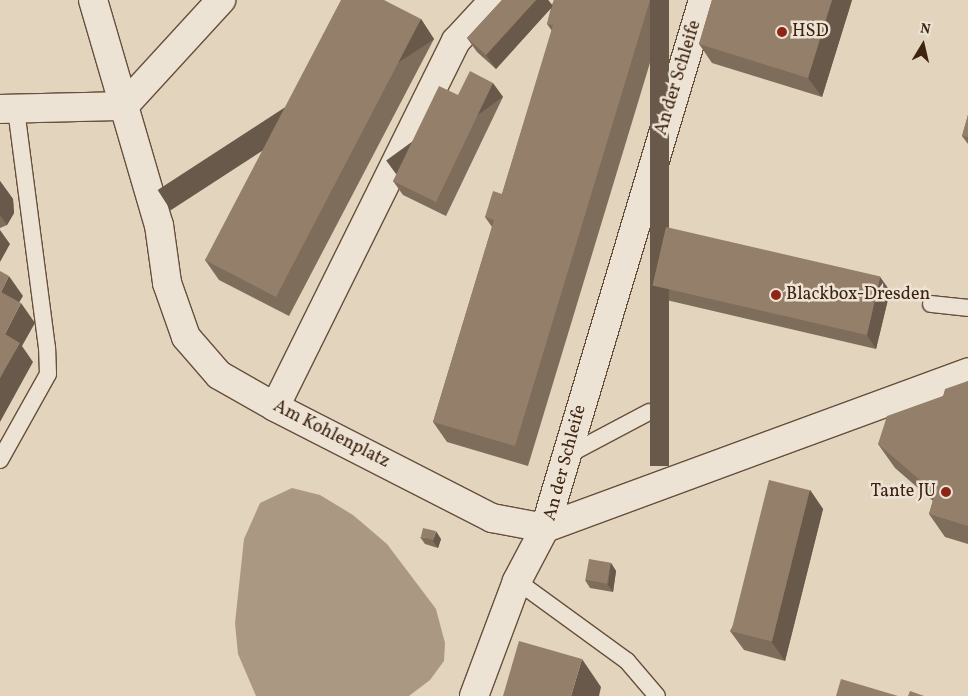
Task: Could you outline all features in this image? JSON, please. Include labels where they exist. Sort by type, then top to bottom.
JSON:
[{"type":"street","name":"Am Kohlenplatz","points":[[93,0],[159,225],[167,283],[186,336],[219,375],[274,407],[492,518],[545,528]]},
{"type":"street","points":[[5,114],[124,106],[221,0]]},
{"type":"street","points":[[274,407],[456,41],[494,0]]},
{"type":"street","name":"An der Schleife","points":[[545,528],[702,0]]},
{"type":"street","name":"An der Schleife","points":[[545,528],[968,372]]},
{"type":"street","points":[[474,696],[517,582],[545,528]]},
{"type":"lane","points":[[0,460],[48,374],[47,348],[5,114]]},
{"type":"lane","points":[[931,304],[968,308]]},
{"type":"lane","points":[[566,456],[649,412]]},
{"type":"lane","points":[[517,582],[627,662],[656,696]]},
{"type":"shaded area","points":[[292,488],[320,495],[353,515],[387,544],[436,609],[445,643],[444,661],[430,680],[409,696],[256,696],[238,654],[235,623],[244,539],[260,503]]},
{"type":"building","points":[[341,0],[384,0],[421,19],[276,297],[205,260]]},
{"type":"building","points":[[502,0],[536,0],[486,55],[467,38]]},
{"type":"building","points":[[554,0],[650,0],[515,446],[433,422],[494,220],[485,217],[493,191],[502,194],[553,25],[547,24]]},
{"type":"building","name":"HSD","points":[[712,0],[832,0],[808,78],[699,44]]},
{"type":"building","points":[[470,71],[493,83],[436,202],[393,181],[439,86],[458,95]]},
{"type":"building","points":[[968,115],[968,137],[962,136]]},
{"type":"building","name":"Blackbox-Dresden","points":[[666,227],[880,276],[867,335],[653,285]]},
{"type":"building","points":[[0,271],[9,276],[1,292],[21,303],[5,334],[20,343],[0,378]]},
{"type":"building","name":"Tante JU","points":[[968,381],[968,526],[929,514],[935,493],[878,444],[887,416],[943,396],[945,389]]},
{"type":"building","points":[[769,480],[810,490],[772,642],[731,631]]},
{"type":"building","points":[[423,528],[436,531],[434,540],[421,537]]},
{"type":"building","points":[[589,559],[611,563],[607,584],[585,580]]},
{"type":"building","points":[[519,641],[582,659],[571,696],[503,696]]},
{"type":"building","points":[[841,679],[898,696],[836,696]]},
{"type":"building","points":[[910,691],[924,696],[908,696]]},
{"type":"place","name":"HSD","points":[[782,32]]},
{"type":"place","name":"Blackbox-Dresden","points":[[776,295]]},
{"type":"place","name":"Tante JU","points":[[946,492]]}]
